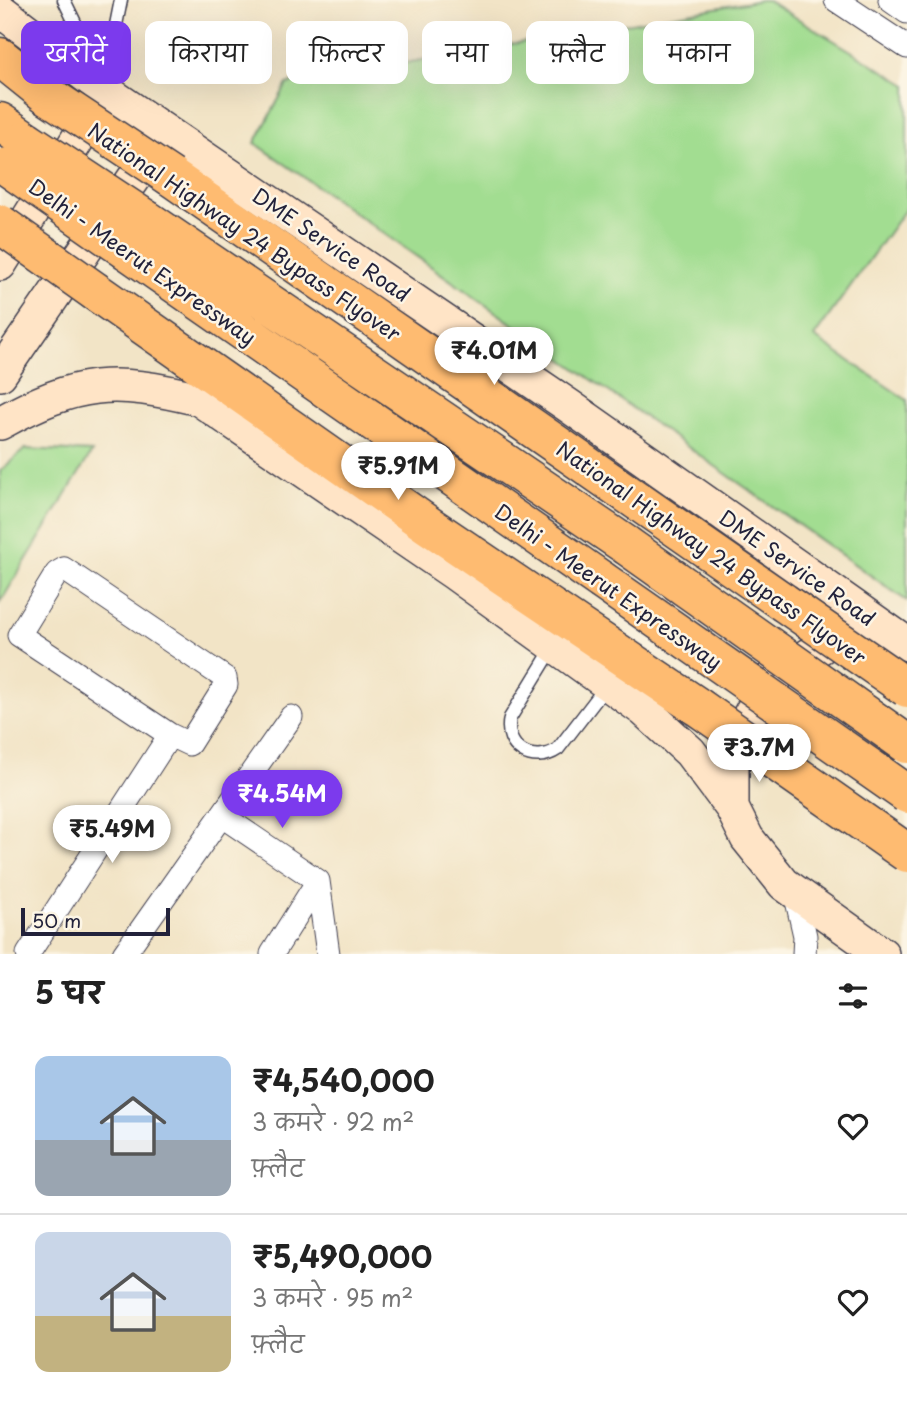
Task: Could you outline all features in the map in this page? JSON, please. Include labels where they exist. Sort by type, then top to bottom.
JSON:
[{"type":"highway","name":"National Highway 24 Bypass Flyover","points":[[0,57],[75,114],[542,432],[907,688]]},
{"type":"highway","name":"Delhi - Meerut Expressway","points":[[9,148],[138,235],[626,545],[907,744]]},
{"type":"highway","points":[[0,224],[271,417],[633,662],[907,853]]},
{"type":"highway","name":"Delhi - Meerut Expressway","points":[[138,235],[601,580],[907,794]]},
{"type":"main road","name":"DME Service Road","points":[[0,10],[21,26]]},
{"type":"main road","points":[[0,264],[89,84]]},
{"type":"main road","name":"DME Service Road","points":[[97,84],[557,398],[907,645]]},
{"type":"main road","points":[[0,374],[166,131]]},
{"type":"main road","points":[[0,423],[40,401],[97,385],[144,386],[199,399],[454,573],[644,710],[690,752],[732,808],[747,838],[784,884],[882,954]]},
{"type":"main road","points":[[732,808],[732,758],[736,740],[769,680],[832,640],[879,636],[907,645]]},
{"type":"street","points":[[836,0],[907,47]]},
{"type":"street","points":[[890,0],[907,12]]},
{"type":"street","points":[[64,569],[225,678],[226,685],[189,744],[170,735],[10,628],[57,573],[64,569]]},
{"type":"street","points":[[124,954],[291,717]]},
{"type":"street","points":[[28,954],[170,735]]},
{"type":"street","points":[[222,816],[318,881],[328,954]]},
{"type":"street","points":[[272,954],[318,881]]},
{"type":"street","points":[[795,892],[805,936],[804,954]]},
{"type":"lane","points":[[64,0],[74,21]]},
{"type":"lane","points":[[117,21],[121,0]]},
{"type":"lane","points":[[555,646],[510,718],[508,729],[518,749],[538,757],[548,756],[558,749],[608,684]]},
{"type":"green space","points":[[761,0],[767,0],[907,85],[907,207],[814,337],[907,400],[907,601],[255,143],[287,84],[408,84],[408,63],[422,60],[422,84],[512,84],[512,44],[526,42],[526,84],[629,84],[629,23]]},
{"type":"green space","points":[[25,449],[92,452],[0,603],[0,471]]}]
